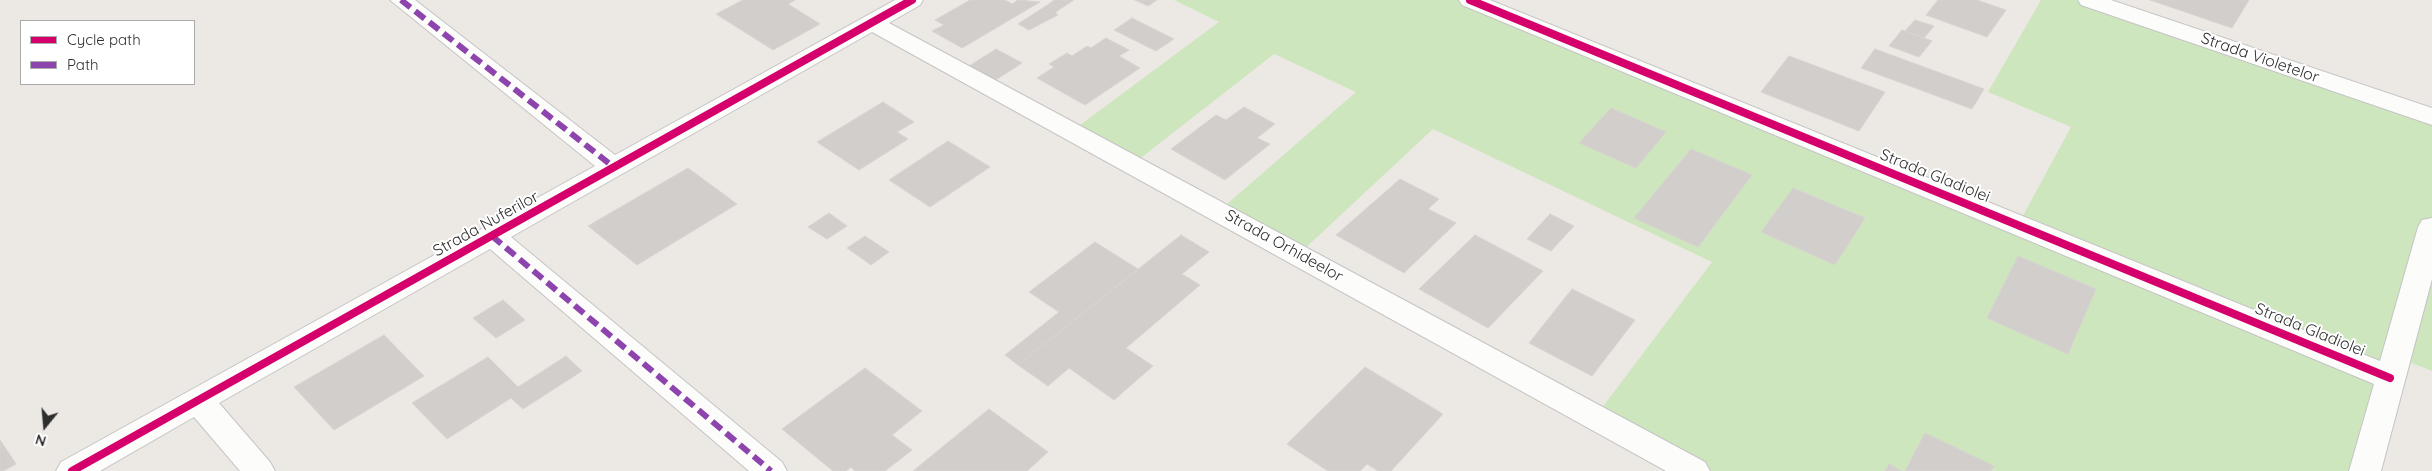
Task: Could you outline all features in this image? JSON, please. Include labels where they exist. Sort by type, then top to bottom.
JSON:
[{"type":"street","points":[[401,0],[615,168]]},
{"type":"street","name":"Strada Gladiolei","points":[[1470,0],[2390,378]]},
{"type":"street","name":"Strada Violetelor","points":[[2089,0],[2432,117]]},
{"type":"street","name":"Strada Nuferilor","points":[[72,471],[615,168],[872,23],[906,1]]},
{"type":"street","name":"Strada Orhideelor","points":[[872,23],[1694,471]]},
{"type":"street","points":[[2365,471],[2432,227]]},
{"type":"street","points":[[492,236],[771,471]]},
{"type":"street","points":[[198,400],[260,471]]},
{"type":"green space","points":[[1174,0],[1470,0],[2018,225],[2071,127],[1988,92],[2041,0],[2089,0],[2432,117],[2432,371],[2397,357],[2365,471],[1694,471],[1595,417],[1712,262],[1433,129],[1299,254],[1219,211],[1356,92],[1274,54],[1133,164],[1072,131],[1219,22]]},
{"type":"building","points":[[743,0],[795,0],[788,4],[820,24],[773,50],[716,14]]},
{"type":"building","points":[[970,0],[1005,0],[1012,4],[1018,0],[1040,2],[962,48],[932,31],[944,25],[935,20]]},
{"type":"building","points":[[1054,0],[1074,0],[1060,9],[1049,4]]},
{"type":"building","points":[[1135,0],[1157,0],[1148,6]]},
{"type":"building","points":[[1938,0],[1977,0],[2006,10],[1987,37],[1926,15]]},
{"type":"building","points":[[2150,0],[2249,0],[2232,28]]},
{"type":"building","points":[[1049,4],[1060,9],[1055,13],[1058,15],[1029,30],[1018,24]]},
{"type":"building","points":[[1132,18],[1174,39],[1156,51],[1114,30]]},
{"type":"building","points":[[1915,20],[1934,26],[1924,38],[1905,31]]},
{"type":"building","points":[[1902,30],[1932,41],[1919,57],[1889,46]]},
{"type":"building","points":[[1106,38],[1129,50],[1119,56],[1140,68],[1085,105],[1037,78],[1054,67],[1049,64],[1067,53],[1072,56],[1087,46],[1091,48]]},
{"type":"building","points":[[996,49],[1022,63],[994,81],[969,66]]},
{"type":"building","points":[[1875,49],[1984,89],[1972,109],[1861,68]]},
{"type":"building","points":[[1789,56],[1885,92],[1859,131],[1761,92]]},
{"type":"building","points":[[883,102],[914,122],[897,132],[908,139],[859,170],[817,142]]},
{"type":"building","points":[[1244,107],[1275,124],[1257,138],[1270,144],[1225,180],[1171,149],[1216,115],[1226,120]]},
{"type":"building","points":[[1611,108],[1666,132],[1636,168],[1579,143]]},
{"type":"building","points":[[948,141],[990,167],[930,207],[889,180]]},
{"type":"building","points":[[1691,149],[1752,175],[1698,247],[1634,218]]},
{"type":"building","points":[[688,168],[737,204],[637,265],[588,226]]},
{"type":"building","points":[[1400,179],[1439,199],[1428,209],[1456,223],[1404,273],[1336,235]]},
{"type":"building","points":[[1793,188],[1865,218],[1835,265],[1761,232]]},
{"type":"building","points":[[829,213],[847,226],[827,239],[808,227]]},
{"type":"building","points":[[1550,214],[1574,226],[1551,251],[1527,239]]},
{"type":"building","points":[[1181,235],[1209,252],[1182,274],[1200,285],[1126,348],[1153,366],[1114,400],[1069,368],[1048,386],[1018,365]]},
{"type":"building","points":[[1475,235],[1543,271],[1488,328],[1419,289]]},
{"type":"building","points":[[865,236],[889,252],[871,265],[847,248]]},
{"type":"building","points":[[1095,242],[1138,269],[1018,365],[1005,355],[1059,312],[1029,292]]},
{"type":"building","points":[[2018,256],[2096,289],[2068,354],[1987,318]]},
{"type":"building","points":[[1572,289],[1635,320],[1592,376],[1529,343]]},
{"type":"building","points":[[503,300],[525,320],[496,338],[473,318]]},
{"type":"building","points":[[384,335],[424,376],[334,430],[294,387]]},
{"type":"building","points":[[566,356],[582,371],[523,409],[511,398],[447,439],[412,403],[488,357],[518,387]]},
{"type":"building","points":[[1365,367],[1443,414],[1391,471],[1378,471],[1367,464],[1360,471],[1328,471],[1287,444]]},
{"type":"building","points":[[865,368],[922,411],[892,435],[912,450],[885,471],[855,471],[851,467],[846,471],[833,471],[782,429]]},
{"type":"building","points":[[989,409],[1048,452],[1027,471],[913,471]]},
{"type":"building","points":[[1925,433],[1994,466],[1991,471],[1905,471]]},
{"type":"building","points":[[0,440],[16,464],[3,471],[0,471]]},
{"type":"building","points":[[1889,464],[1902,471],[1885,471]]},
{"type":"marked path","points":[[401,0],[615,168]]},
{"type":"marked path","points":[[492,236],[771,471]]},
{"type":"cycle path","points":[[72,471],[912,0]]},
{"type":"cycle path","points":[[1470,0],[2390,378]]}]
